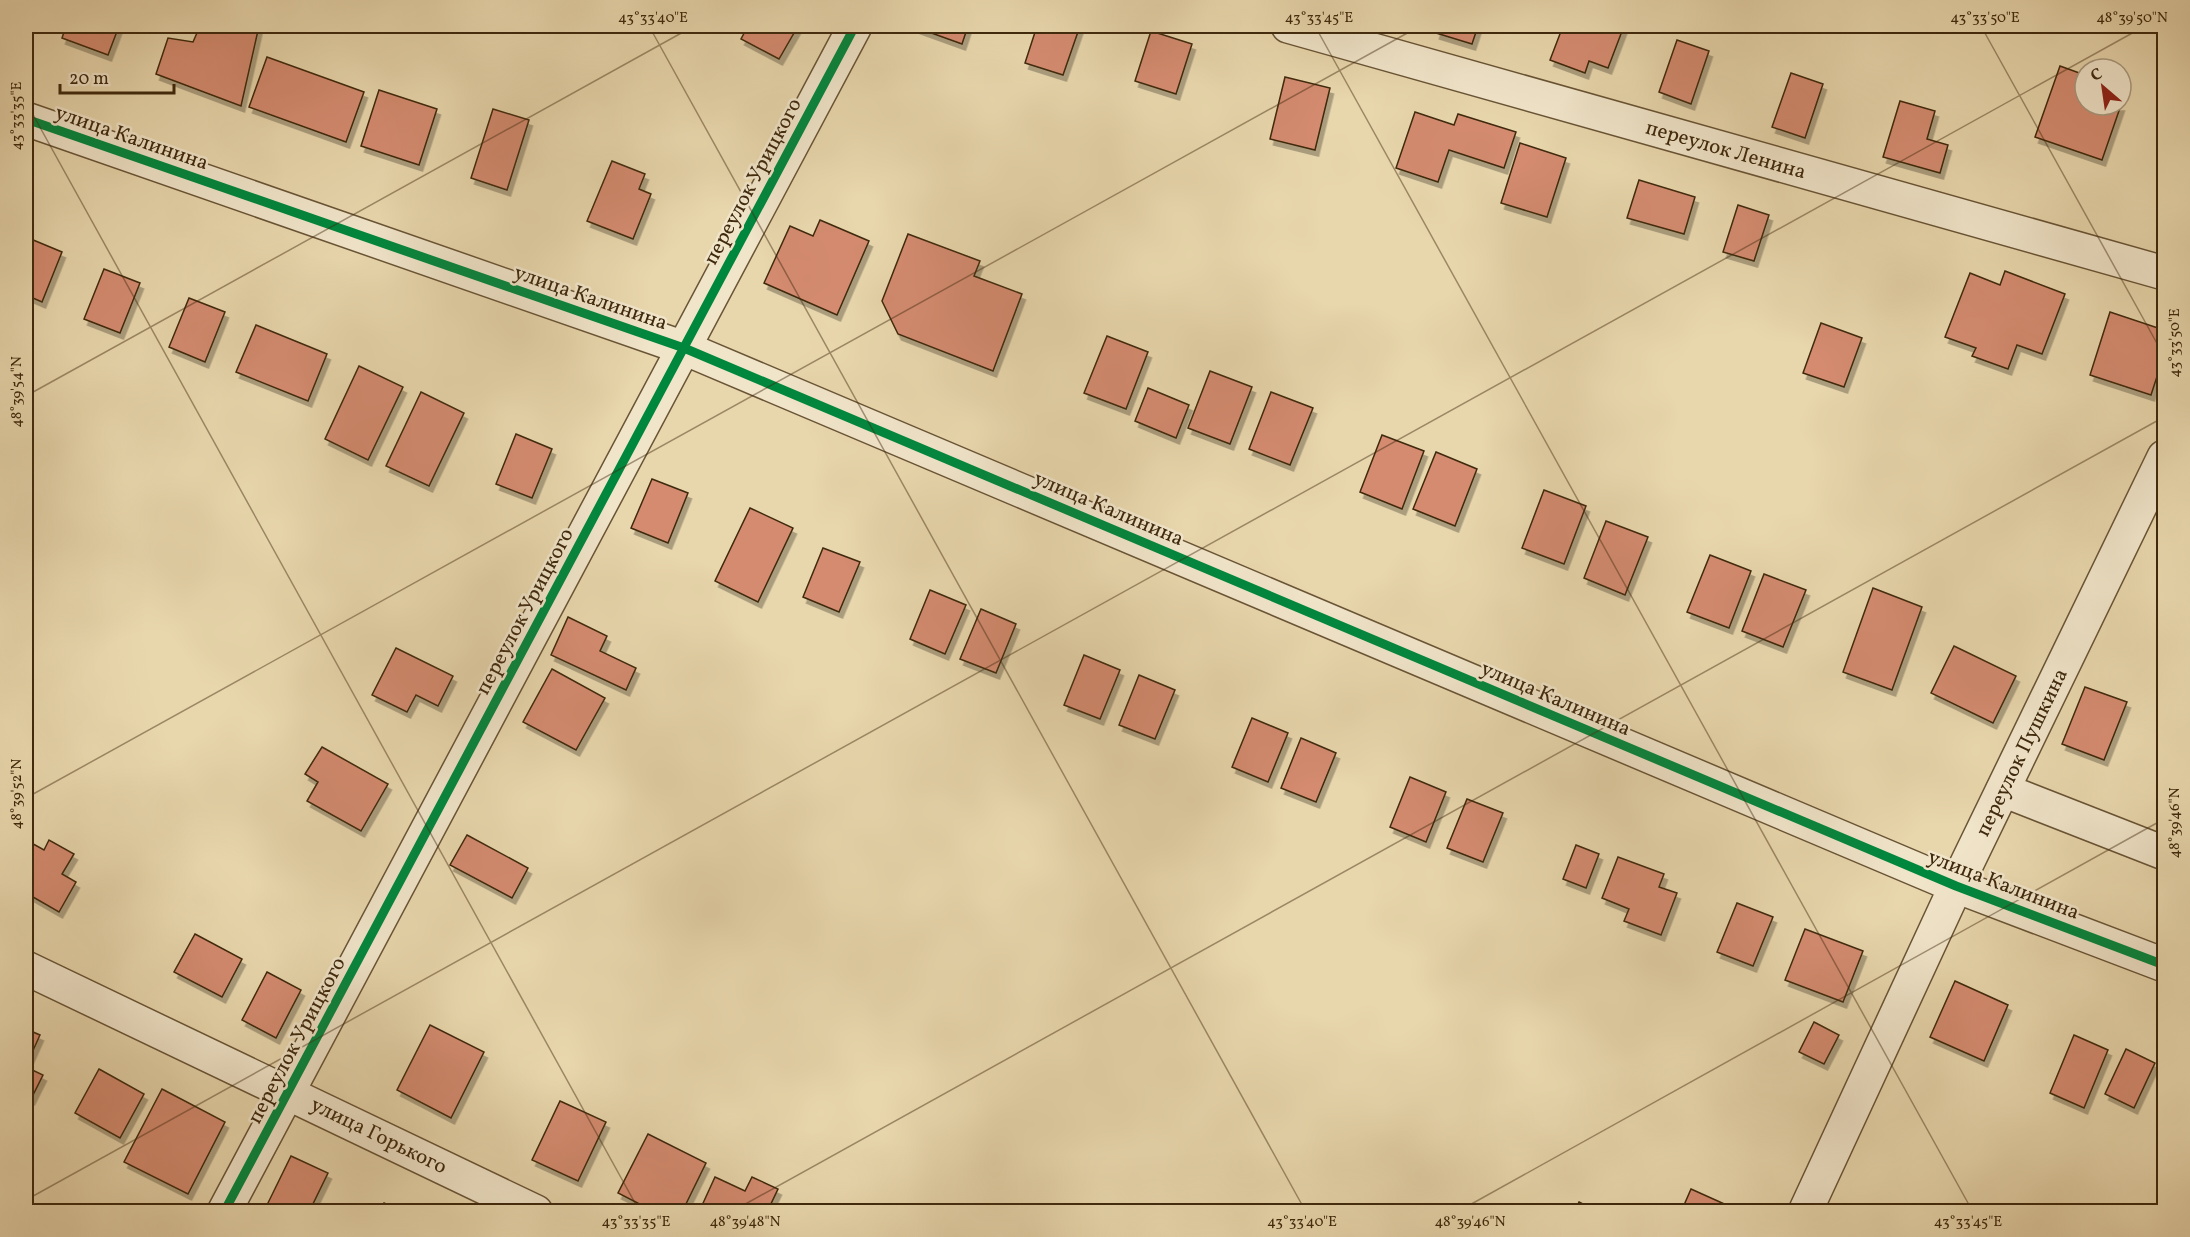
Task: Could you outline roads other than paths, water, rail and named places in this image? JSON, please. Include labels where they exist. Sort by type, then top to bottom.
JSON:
[{"type":"street","name":"переулок Урицкого","points":[[224,1212],[855,26]]},
{"type":"street","name":"переулок Ленина","points":[[1288,26],[2164,273]]},
{"type":"street","name":"улица Калинина","points":[[26,119],[684,348],[1956,886],[2164,965]]},
{"type":"street","name":"переулок Пушкина","points":[[1805,1212],[1956,886],[2164,457]]},
{"type":"street","points":[[2003,790],[2164,853]]},
{"type":"street","name":"улица Горького","points":[[26,968],[536,1212]]}]
